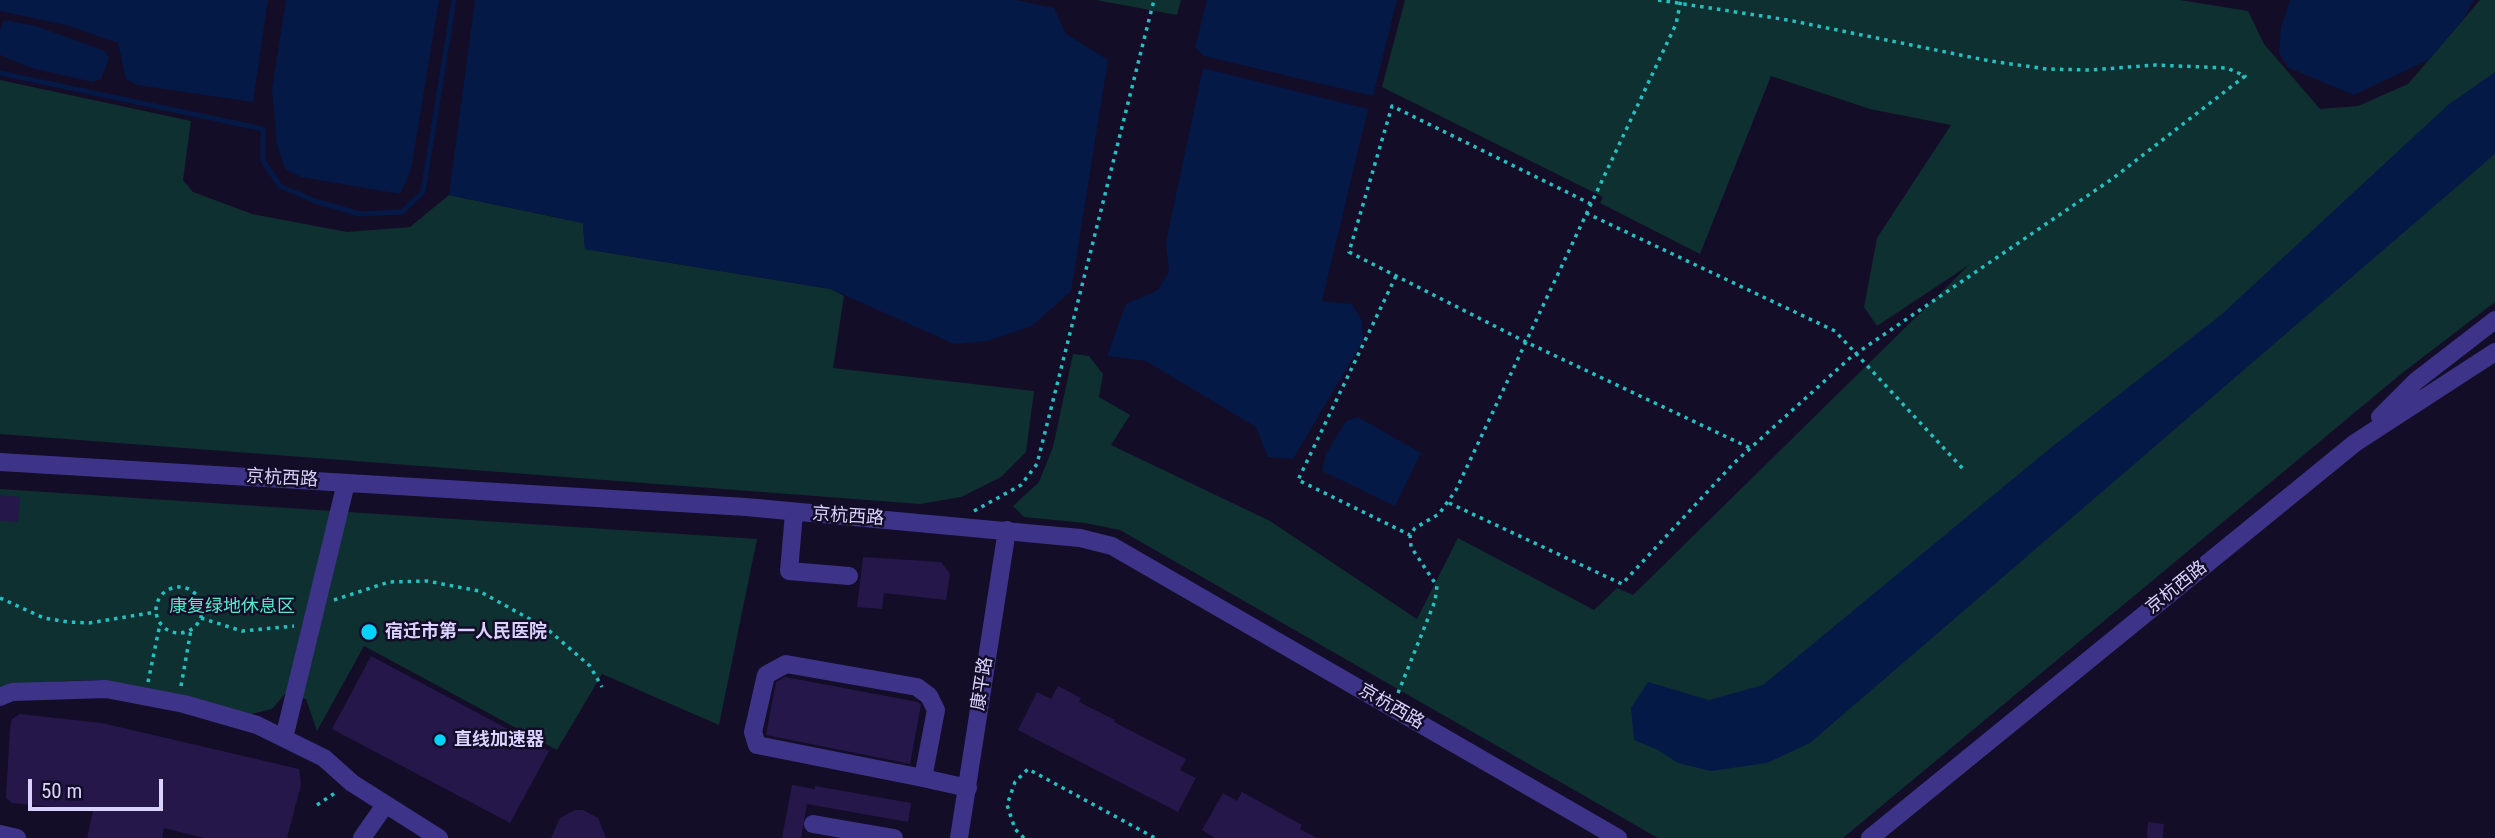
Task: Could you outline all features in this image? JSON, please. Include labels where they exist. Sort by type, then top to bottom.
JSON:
[{"type":"street","points":[[2355,443],[2416,381],[2495,320]]},
{"type":"street","name":"京杭西路","points":[[1870,838],[2355,443],[2495,352]]},
{"type":"street","name":"京杭西路","points":[[0,462],[746,507],[1080,538],[1112,546],[1618,838]]},
{"type":"street","points":[[284,738],[346,483]]},
{"type":"street","points":[[794,513],[789,571],[849,576]]},
{"type":"street","name":"康平路","points":[[959,838],[1007,530]]},
{"type":"street","points":[[923,778],[936,710],[929,696],[917,687],[786,664],[766,675],[753,732],[757,745],[968,789]]},
{"type":"street","points":[[0,697],[12,692],[106,689],[178,702],[257,725],[324,758],[352,783],[439,838]]},
{"type":"street","points":[[362,838],[385,805]]},
{"type":"street","points":[[813,824],[894,838]]},
{"type":"street","points":[[0,834],[17,838]]},
{"type":"path","points":[[952,525],[1021,485],[1037,464],[1154,0]]},
{"type":"path","points":[[1449,503],[1622,584],[1750,448],[1856,353],[2112,179],[2245,76],[2227,68],[2166,65],[2047,69],[1990,61],[1788,20],[1658,0]]},
{"type":"path","points":[[1392,708],[1435,601],[1437,586],[1411,547],[1410,535],[1415,528],[1438,514],[1449,503],[1676,24],[1681,2]]},
{"type":"path","points":[[1591,204],[1392,106],[1349,252],[1526,342],[1750,448]]},
{"type":"path","points":[[1586,213],[1835,331],[1965,471]]},
{"type":"path","points":[[1395,276],[1298,480],[1410,535]]},
{"type":"path","points":[[201,618],[242,631],[300,626],[314,614],[389,582],[427,581],[479,591],[546,628],[590,666],[601,687]]},
{"type":"path","points":[[145,696],[160,622],[156,612],[157,604],[165,592],[186,588],[198,597],[202,611],[201,618],[191,630],[178,702]]},
{"type":"path","points":[[0,598],[44,618],[68,622],[89,623],[156,612]]},
{"type":"path","points":[[160,622],[176,632],[191,630]]},
{"type":"path","points":[[1024,838],[1015,829],[1007,805],[1015,782],[1028,769],[1155,838]]},
{"type":"path","points":[[317,805],[352,783]]},
{"type":"green space","points":[[1096,0],[1181,0],[1177,15]]},
{"type":"green space","points":[[1405,0],[2180,0],[2248,11],[2264,44],[2320,109],[2358,106],[2408,84],[2480,0],[2495,0],[2495,302],[2401,374],[1843,838],[1658,838],[1120,530],[1085,523],[1024,517],[1013,506],[1039,482],[1053,447],[1073,354],[1089,356],[1103,374],[1099,397],[1130,415],[1111,445],[1270,521],[1417,619],[1458,538],[1594,610],[1617,588],[1633,595],[1969,265],[1877,326],[1864,307],[1877,238],[1951,125],[1870,109],[1771,76],[1700,254],[1600,203],[1603,197],[1382,87]]},
{"type":"green space","points":[[0,80],[191,121],[183,180],[193,192],[252,214],[347,232],[410,227],[449,195],[583,223],[585,249],[831,289],[844,296],[833,368],[1034,391],[1026,452],[1001,477],[961,497],[920,504],[0,434]]},
{"type":"green space","name":"康复绿地休息区","points":[[0,489],[757,539],[719,725],[602,674],[557,750],[364,646],[317,731],[306,699],[285,694],[272,709],[247,715],[97,680],[61,681],[0,689]]},
{"type":"water","points":[[0,0],[268,0],[253,102],[137,85],[126,79],[118,43],[66,25],[0,11]]},
{"type":"water","points":[[286,0],[439,0],[411,170],[400,194],[301,177],[285,169],[277,145],[272,89]]},
{"type":"water","points":[[475,0],[1016,0],[1054,8],[1066,34],[1108,60],[1071,291],[1032,326],[987,341],[954,344],[831,289],[585,249],[583,223],[449,195]]},
{"type":"water","points":[[1207,0],[1397,0],[1373,96],[1204,56],[1195,47]]},
{"type":"water","points":[[2290,0],[2474,0],[2464,18],[2430,59],[2354,95],[2289,68],[2279,53],[2281,27]]},
{"type":"water","points":[[4,20],[36,26],[105,51],[109,58],[101,79],[92,82],[32,68],[0,55],[0,30]]},
{"type":"water","points":[[1203,68],[1368,109],[1322,301],[1352,304],[1362,321],[1363,341],[1293,459],[1268,457],[1256,427],[1146,361],[1107,356],[1126,304],[1158,290],[1169,272],[1166,242]]},
{"type":"water","points":[[2495,72],[2495,154],[1810,743],[1767,763],[1711,771],[1678,763],[1658,750],[1634,740],[1631,708],[1648,682],[1709,700],[1763,685],[2048,450],[2222,314],[2448,105]]},
{"type":"water","points":[[1358,417],[1421,453],[1395,506],[1322,471],[1326,454],[1346,421]]},
{"type":"building","points":[[0,495],[20,497],[18,522],[0,521]]},
{"type":"building","points":[[863,557],[941,562],[950,574],[946,600],[884,593],[882,609],[857,607]]},
{"type":"building","name":"直线加速器","points":[[371,656],[549,751],[510,823],[332,729]]},
{"type":"building","points":[[785,677],[918,702],[921,705],[910,764],[766,735],[776,682]]},
{"type":"building","points":[[1058,686],[1081,698],[1079,702],[1115,720],[1114,722],[1186,759],[1180,770],[1196,778],[1178,812],[1018,730],[1037,692],[1051,699]]},
{"type":"building","points":[[20,714],[102,723],[299,769],[301,785],[287,838],[204,838],[164,828],[162,838],[87,838],[93,811],[12,803],[6,798],[10,727],[12,719]]},
{"type":"building","points":[[792,785],[815,789],[815,786],[911,803],[908,822],[807,804],[801,838],[782,838]]},
{"type":"building","points":[[1242,792],[1302,825],[1300,829],[1317,838],[1215,838],[1202,830],[1223,793],[1237,801]]},
{"type":"building","points":[[575,810],[583,810],[598,818],[606,838],[551,838],[560,818]]},
{"type":"building","points":[[2148,822],[2164,824],[2163,838],[2147,838]]},
{"type":"waterway","points":[[0,73],[263,129],[263,161],[280,186],[315,201],[360,214],[402,212],[423,192],[454,0]]},
{"type":"place","name":"宿迁市第一人民医院","points":[[369,632]]},
{"type":"place","name":"直线加速器","points":[[440,740]]}]
